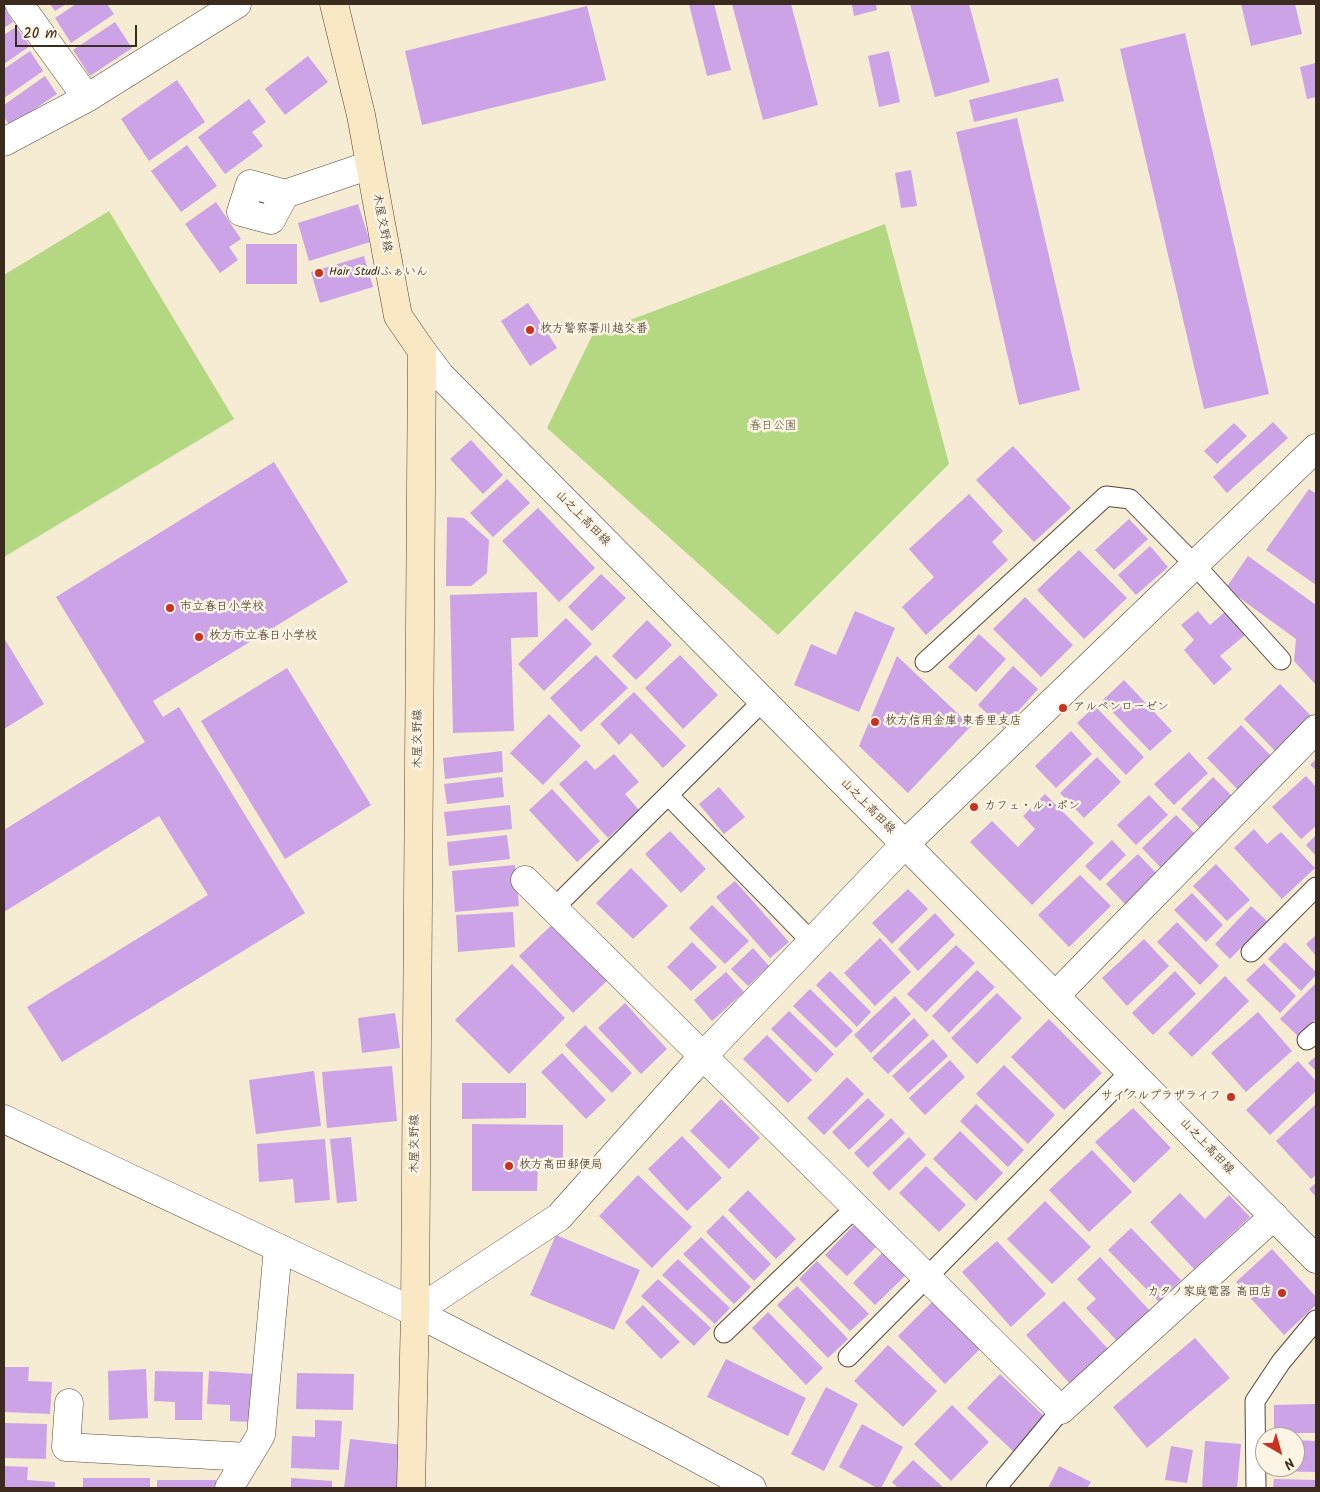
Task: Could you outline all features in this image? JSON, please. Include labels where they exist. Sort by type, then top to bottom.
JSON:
[{"type":"main road","name":"木屋交野線","points":[[334,4],[361,115],[398,316],[422,351],[415,1312],[411,1488]]},
{"type":"street","points":[[19,4],[86,98]]},
{"type":"street","points":[[4,142],[86,98],[237,4]]},
{"type":"street","points":[[285,194],[370,165]]},
{"type":"street","name":"山之上高田線","points":[[422,351],[440,375],[904,845],[1056,994],[1316,1259]]},
{"type":"street","points":[[415,1312],[559,1217],[703,1056],[904,845],[1316,448]]},
{"type":"street","points":[[1056,994],[1316,729]]},
{"type":"street","points":[[525,880],[1062,1410],[1274,1216]]},
{"type":"street","points":[[4,1119],[415,1312],[752,1488]]},
{"type":"street","points":[[229,1488],[261,1435],[278,1248]]},
{"type":"street","points":[[69,1403],[66,1447],[248,1457]]},
{"type":"lane","points":[[925,662],[1106,496],[1130,499],[1195,565],[1281,660]]},
{"type":"lane","points":[[554,909],[762,702]]},
{"type":"lane","points":[[668,795],[812,942]]},
{"type":"lane","points":[[1251,952],[1316,887]]},
{"type":"lane","points":[[848,1357],[1131,1071]]},
{"type":"lane","points":[[724,1333],[856,1207]]},
{"type":"lane","points":[[1256,1488],[1255,1401],[1281,1362],[1316,1320]]},
{"type":"lane","points":[[996,1488],[1062,1410]]},
{"type":"green space","points":[[109,211],[234,419],[4,557],[4,275]]},
{"type":"green space","name":"春日公園","points":[[885,224],[949,464],[778,635],[547,428],[593,334]]},
{"type":"building","points":[[50,4],[66,4],[55,11]]},
{"type":"building","points":[[76,4],[107,4],[114,14],[71,43],[55,18]]},
{"type":"building","points":[[689,4],[714,4],[731,70],[707,76]]},
{"type":"building","points":[[732,4],[791,4],[818,105],[763,120]]},
{"type":"building","points":[[852,4],[876,4],[877,10],[854,16]]},
{"type":"building","points":[[910,4],[969,4],[990,82],[935,97]]},
{"type":"building","points":[[1241,4],[1295,4],[1302,34],[1251,46]]},
{"type":"building","points":[[587,6],[606,80],[422,125],[405,51]]},
{"type":"building","points":[[4,8],[13,22],[4,28]]},
{"type":"building","points":[[115,22],[132,48],[90,76],[73,50]]},
{"type":"building","points":[[16,27],[30,46],[4,64],[4,35]]},
{"type":"building","points":[[1185,33],[1269,394],[1204,409],[1120,49]]},
{"type":"building","points":[[30,51],[43,71],[4,98],[4,69]]},
{"type":"building","points":[[889,51],[900,102],[879,107],[868,56]]},
{"type":"building","points":[[308,56],[328,82],[285,115],[265,89]]},
{"type":"building","points":[[1316,63],[1316,97],[1307,99],[1300,67]]},
{"type":"building","points":[[45,76],[57,94],[10,126],[4,117],[4,105]]},
{"type":"building","points":[[1058,78],[1064,101],[974,122],[969,100]]},
{"type":"building","points":[[177,80],[205,122],[149,161],[121,119]]},
{"type":"building","points":[[249,99],[266,122],[252,132],[263,146],[225,174],[198,137]]},
{"type":"building","points":[[1017,118],[1080,390],[1019,405],[956,132]]},
{"type":"building","points":[[187,145],[217,186],[181,212],[151,171]]},
{"type":"building","points":[[911,170],[917,206],[901,208],[895,173]]},
{"type":"building","points":[[216,202],[241,239],[229,247],[238,260],[220,273],[185,224]]},
{"type":"building","points":[[358,204],[370,242],[309,261],[298,223]]},
{"type":"building","points":[[246,244],[297,244],[297,284],[246,284]]},
{"type":"building","points":[[364,256],[373,287],[320,303],[311,272]]},
{"type":"building","points":[[528,303],[557,348],[530,366],[501,321]]},
{"type":"building","points":[[1273,422],[1288,438],[1227,493],[1213,477]]},
{"type":"building","points":[[1234,423],[1247,436],[1217,464],[1204,451]]},
{"type":"building","points":[[471,440],[503,475],[483,494],[450,459]]},
{"type":"building","points":[[1013,446],[1071,508],[1034,542],[976,480]]},
{"type":"building","points":[[274,462],[348,582],[153,701],[163,717],[179,707],[305,913],[62,1062],[27,1007],[208,895],[159,816],[4,912],[4,830],[145,742],[56,597]]},
{"type":"building","points":[[507,479],[530,503],[493,537],[470,513]]},
{"type":"building","points":[[1309,489],[1316,494],[1316,585],[1266,550]]},
{"type":"building","points":[[969,494],[1003,531],[992,542],[1008,560],[926,635],[902,607],[934,577],[909,549]]},
{"type":"building","points":[[538,508],[595,568],[559,602],[502,541]]},
{"type":"building","points":[[447,517],[464,518],[489,540],[487,573],[471,586],[446,586]]},
{"type":"building","points":[[1129,519],[1148,539],[1114,570],[1095,550]]},
{"type":"building","points":[[1150,546],[1168,567],[1136,595],[1118,575]]},
{"type":"building","points":[[1079,550],[1127,598],[1084,639],[1037,590]]},
{"type":"building","points":[[1248,556],[1316,605],[1316,685],[1294,661],[1296,639],[1226,588]]},
{"type":"building","points":[[601,574],[626,598],[592,631],[568,607]]},
{"type":"building","points":[[537,592],[538,637],[511,638],[514,731],[453,733],[450,595]]},
{"type":"building","points":[[1025,597],[1073,645],[1041,677],[993,629]]},
{"type":"building","points":[[855,611],[895,628],[859,712],[794,685],[811,644],[836,655]]},
{"type":"building","points":[[1198,611],[1210,625],[1226,611],[1245,635],[1220,656],[1232,669],[1214,685],[1184,650],[1194,640],[1181,625]]},
{"type":"building","points":[[566,618],[592,644],[544,691],[518,664]]},
{"type":"building","points":[[647,620],[672,645],[636,680],[612,656]]},
{"type":"building","points":[[979,634],[1006,659],[976,692],[948,667]]},
{"type":"building","points":[[4,638],[44,704],[4,729]]},
{"type":"building","points":[[596,655],[628,688],[581,732],[550,698]]},
{"type":"building","points":[[680,655],[718,695],[683,729],[645,688]]},
{"type":"building","points":[[897,656],[971,726],[908,793],[859,746]]},
{"type":"building","points":[[1013,666],[1038,689],[1003,728],[978,705]]},
{"type":"building","points":[[287,668],[371,805],[285,859],[201,721]]},
{"type":"building","points":[[1124,680],[1172,731],[1150,751],[1102,701]]},
{"type":"building","points":[[1280,684],[1315,720],[1279,755],[1244,719]]},
{"type":"building","points":[[634,692],[686,746],[663,768],[631,733],[619,745],[600,724]]},
{"type":"building","points":[[1095,706],[1144,757],[1126,775],[1077,723]]},
{"type":"building","points":[[549,714],[581,746],[543,785],[510,753]]},
{"type":"building","points":[[1241,725],[1275,760],[1241,793],[1207,758]]},
{"type":"building","points":[[1071,731],[1092,754],[1056,788],[1035,766]]},
{"type":"building","points":[[502,751],[503,772],[445,779],[443,758]]},
{"type":"building","points":[[1189,752],[1208,773],[1174,805],[1154,784]]},
{"type":"building","points":[[614,754],[639,782],[625,794],[639,810],[608,838],[559,784],[586,760],[595,770]]},
{"type":"building","points":[[1097,757],[1121,782],[1084,818],[1060,793]]},
{"type":"building","points":[[1316,759],[1316,770],[1310,765]]},
{"type":"building","points":[[1306,776],[1316,787],[1316,826],[1301,839],[1272,807]]},
{"type":"building","points":[[502,777],[504,797],[447,804],[444,784]]},
{"type":"building","points":[[1213,777],[1233,797],[1201,829],[1181,809]]},
{"type":"building","points":[[719,787],[745,817],[724,834],[699,804]]},
{"type":"building","points":[[552,789],[600,841],[577,862],[529,810]]},
{"type":"building","points":[[1045,794],[1094,843],[1032,905],[970,842],[992,821],[1018,847],[1035,829],[1023,816]]},
{"type":"building","points":[[1149,795],[1168,815],[1136,845],[1117,825]]},
{"type":"building","points":[[510,805],[512,829],[447,836],[444,812]]},
{"type":"building","points":[[1176,815],[1195,834],[1161,868],[1142,848]]},
{"type":"building","points":[[1254,829],[1267,844],[1281,832],[1315,868],[1282,899],[1234,848]]},
{"type":"building","points":[[670,831],[706,869],[681,893],[645,854]]},
{"type":"building","points":[[507,835],[510,859],[449,866],[447,842]]},
{"type":"building","points":[[1316,835],[1316,856],[1306,845]]},
{"type":"building","points":[[1112,840],[1126,855],[1100,881],[1085,866]]},
{"type":"building","points":[[1138,854],[1158,875],[1126,905],[1106,884]]},
{"type":"building","points":[[1216,864],[1250,900],[1227,921],[1193,886]]},
{"type":"building","points":[[515,865],[519,906],[455,912],[452,871]]},
{"type":"building","points":[[631,868],[668,906],[633,939],[596,903]]},
{"type":"building","points":[[1080,875],[1111,906],[1069,947],[1038,915]]},
{"type":"building","points":[[735,881],[789,942],[770,958],[716,897]]},
{"type":"building","points":[[908,889],[928,909],[892,944],[872,923]]},
{"type":"building","points":[[1192,893],[1223,925],[1206,942],[1174,910]]},
{"type":"building","points":[[712,905],[749,941],[725,964],[689,928]]},
{"type":"building","points":[[1251,906],[1267,921],[1230,959],[1215,944]]},
{"type":"building","points":[[513,912],[515,947],[458,952],[456,915]]},
{"type":"building","points":[[935,913],[955,935],[918,971],[898,949]]},
{"type":"building","points":[[556,921],[610,978],[573,1013],[519,956]]},
{"type":"building","points":[[1177,922],[1219,966],[1200,985],[1157,942]]},
{"type":"building","points":[[1316,935],[1316,956],[1306,944]]},
{"type":"building","points":[[880,938],[911,972],[875,1006],[844,973]]},
{"type":"building","points":[[1144,939],[1169,966],[1127,1006],[1102,978]]},
{"type":"building","points":[[692,942],[717,967],[691,991],[667,967]]},
{"type":"building","points":[[1285,942],[1316,972],[1316,975],[1301,991],[1268,959]]},
{"type":"building","points":[[956,945],[975,963],[926,1012],[907,994]]},
{"type":"building","points":[[753,948],[769,966],[748,986],[731,969]]},
{"type":"building","points":[[1264,963],[1296,996],[1280,1013],[1246,980]]},
{"type":"building","points":[[512,964],[565,1018],[509,1074],[455,1020]]},
{"type":"building","points":[[977,970],[995,987],[949,1033],[932,1016]]},
{"type":"building","points":[[830,971],[871,1012],[857,1027],[816,985]]},
{"type":"building","points":[[1175,971],[1196,994],[1153,1035],[1132,1013]]},
{"type":"building","points":[[726,972],[744,992],[712,1021],[694,1000]]},
{"type":"building","points":[[1225,976],[1249,1001],[1192,1057],[1168,1033]]},
{"type":"building","points":[[1316,983],[1316,1019],[1298,1036],[1280,1019]]},
{"type":"building","points":[[810,989],[853,1031],[836,1048],[793,1006]]},
{"type":"building","points":[[997,993],[1022,1018],[977,1064],[951,1038]]},
{"type":"building","points":[[895,996],[911,1014],[871,1053],[854,1035]]},
{"type":"building","points":[[625,1003],[667,1049],[641,1074],[598,1028]]},
{"type":"building","points":[[789,1011],[834,1054],[816,1073],[771,1029]]},
{"type":"building","points":[[1258,1012],[1292,1051],[1246,1092],[1211,1053]]},
{"type":"building","points":[[395,1013],[400,1048],[362,1053],[358,1018]]},
{"type":"building","points":[[914,1018],[929,1035],[888,1074],[872,1058]]},
{"type":"building","points":[[1049,1019],[1102,1073],[1064,1110],[1011,1057]]},
{"type":"building","points":[[585,1025],[632,1073],[612,1093],[565,1045]]},
{"type":"building","points":[[767,1035],[812,1080],[788,1103],[743,1059]]},
{"type":"building","points":[[933,1039],[948,1056],[908,1093],[892,1076]]},
{"type":"building","points":[[562,1053],[606,1100],[586,1119],[541,1072]]},
{"type":"building","points":[[1316,1056],[1316,1071],[1308,1063]]},
{"type":"building","points":[[950,1060],[965,1077],[925,1115],[909,1098]]},
{"type":"building","points":[[1298,1061],[1316,1081],[1316,1091],[1270,1135],[1246,1110]]},
{"type":"building","points":[[1004,1065],[1055,1115],[1028,1144],[976,1094]]},
{"type":"building","points":[[392,1066],[397,1121],[327,1128],[322,1072]]},
{"type":"building","points":[[314,1071],[321,1126],[256,1134],[249,1080]]},
{"type":"building","points":[[847,1077],[864,1094],[824,1135],[807,1118]]},
{"type":"building","points":[[462,1083],[526,1083],[526,1118],[462,1119]]},
{"type":"building","points":[[868,1098],[885,1115],[849,1150],[832,1132]]},
{"type":"building","points":[[721,1099],[760,1138],[729,1169],[690,1131]]},
{"type":"building","points":[[976,1104],[1024,1150],[1008,1167],[960,1121]]},
{"type":"building","points":[[1316,1104],[1316,1175],[1311,1179],[1276,1141]]},
{"type":"building","points":[[1133,1108],[1171,1148],[1134,1183],[1095,1142]]},
{"type":"building","points":[[891,1118],[905,1133],[868,1168],[854,1153]]},
{"type":"building","points":[[472,1124],[563,1125],[563,1161],[538,1161],[537,1191],[472,1191]]},
{"type":"building","points":[[960,1131],[1003,1173],[976,1201],[933,1159]]},
{"type":"building","points":[[682,1136],[722,1178],[687,1211],[648,1169]]},
{"type":"building","points":[[351,1137],[357,1201],[337,1203],[330,1139]]},
{"type":"building","points":[[909,1137],[926,1155],[889,1191],[872,1173]]},
{"type":"building","points":[[325,1139],[330,1200],[295,1203],[293,1179],[259,1182],[257,1144]]},
{"type":"building","points":[[1092,1150],[1132,1192],[1089,1232],[1049,1190]]},
{"type":"building","points":[[926,1166],[966,1205],[939,1232],[899,1193]]},
{"type":"building","points":[[638,1175],[692,1227],[652,1268],[599,1216]]},
{"type":"building","points":[[1316,1183],[1316,1197],[1309,1189]]},
{"type":"building","points":[[748,1190],[796,1239],[776,1259],[728,1210]]},
{"type":"building","points":[[1180,1193],[1205,1219],[1229,1195],[1250,1217],[1194,1269],[1150,1222]]},
{"type":"building","points":[[1045,1201],[1091,1247],[1052,1284],[1007,1239]]},
{"type":"building","points":[[723,1215],[771,1264],[754,1281],[706,1232]]},
{"type":"building","points":[[857,1222],[879,1244],[847,1276],[825,1255]]},
{"type":"building","points":[[1131,1228],[1181,1280],[1159,1302],[1108,1250]]},
{"type":"building","points":[[556,1235],[640,1270],[614,1330],[530,1295]]},
{"type":"building","points":[[701,1237],[751,1287],[734,1304],[683,1254]]},
{"type":"building","points":[[997,1241],[1046,1294],[1011,1327],[962,1272]]},
{"type":"building","points":[[1272,1249],[1316,1297],[1316,1305],[1284,1335],[1236,1282]]},
{"type":"building","points":[[883,1252],[906,1275],[875,1305],[853,1283]]},
{"type":"building","points":[[1100,1257],[1151,1312],[1119,1343],[1086,1308],[1096,1299],[1077,1279]]},
{"type":"building","points":[[678,1259],[730,1308],[715,1324],[662,1275]]},
{"type":"building","points":[[817,1261],[869,1314],[850,1331],[799,1279]]},
{"type":"building","points":[[658,1279],[711,1328],[694,1346],[641,1296]]},
{"type":"building","points":[[797,1286],[848,1339],[828,1358],[777,1305]]},
{"type":"building","points":[[935,1299],[982,1347],[945,1384],[898,1336]]},
{"type":"building","points":[[1064,1301],[1109,1350],[1071,1385],[1026,1335]]},
{"type":"building","points":[[643,1305],[680,1342],[661,1359],[625,1322]]},
{"type":"building","points":[[768,1312],[823,1368],[806,1385],[752,1328]]},
{"type":"building","points":[[1195,1338],[1230,1378],[1147,1448],[1113,1407]]},
{"type":"building","points":[[888,1345],[937,1391],[903,1427],[854,1381]]},
{"type":"building","points":[[726,1359],[806,1398],[788,1436],[707,1397]]},
{"type":"building","points":[[4,1367],[29,1367],[28,1381],[52,1382],[50,1414],[4,1412]]},
{"type":"building","points":[[146,1369],[148,1418],[109,1420],[108,1371]]},
{"type":"building","points":[[155,1371],[203,1372],[202,1420],[175,1420],[175,1402],[154,1401]]},
{"type":"building","points":[[209,1371],[255,1374],[252,1422],[230,1421],[230,1405],[207,1404]]},
{"type":"building","points":[[297,1373],[354,1374],[353,1410],[296,1409]]},
{"type":"building","points":[[1000,1374],[1046,1418],[1014,1452],[967,1408]]},
{"type":"building","points":[[826,1387],[858,1404],[824,1471],[791,1454]]},
{"type":"building","points":[[1316,1404],[1316,1433],[1305,1433],[1305,1427],[1274,1427],[1274,1405]]},
{"type":"building","points":[[952,1405],[989,1442],[951,1481],[914,1444]]},
{"type":"building","points":[[315,1420],[342,1421],[339,1470],[291,1468],[292,1436],[315,1437]]},
{"type":"building","points":[[4,1423],[47,1424],[46,1459],[4,1458]]},
{"type":"building","points":[[862,1424],[903,1447],[881,1488],[877,1488],[839,1467]]},
{"type":"building","points":[[350,1439],[403,1445],[398,1488],[344,1488]]},
{"type":"building","points":[[1305,1440],[1316,1441],[1316,1472],[1305,1472]]},
{"type":"building","points":[[1205,1441],[1241,1444],[1237,1488],[1202,1488]]},
{"type":"building","points":[[1171,1446],[1193,1450],[1187,1483],[1165,1480]]},
{"type":"building","points":[[913,1460],[944,1488],[898,1488],[892,1482]]},
{"type":"building","points":[[4,1466],[28,1467],[27,1480],[55,1482],[55,1488],[4,1488]]},
{"type":"building","points":[[1059,1466],[1091,1482],[1087,1488],[1048,1488]]},
{"type":"building","points":[[83,1478],[150,1478],[150,1488],[83,1488]]},
{"type":"building","points":[[291,1478],[332,1481],[332,1488],[291,1488]]},
{"type":"building","points":[[1274,1479],[1316,1480],[1316,1488],[1273,1488]]},
{"type":"building","points":[[157,1480],[216,1480],[216,1488],[157,1488]]},
{"type":"place","name":"Hair Studiふぁいん","points":[[319,273]]},
{"type":"place","name":"枚方警察署川越交番","points":[[530,330]]},
{"type":"place","name":"市立春日小学校","points":[[170,608]]},
{"type":"place","name":"枚方市立春日小学校","points":[[199,637]]},
{"type":"place","name":"アルペンローゼン","points":[[1063,708]]},
{"type":"place","name":"枚方信用金庫 東香里支店","points":[[875,722]]},
{"type":"place","name":"カフェ・ル・ポン","points":[[974,807]]},
{"type":"place","name":"サイクルプラザライフ","points":[[1231,1097]]},
{"type":"place","name":"枚方高田郵便局","points":[[509,1166]]},
{"type":"place","name":"カタノ家庭電器 高田店","points":[[1282,1293]]}]
